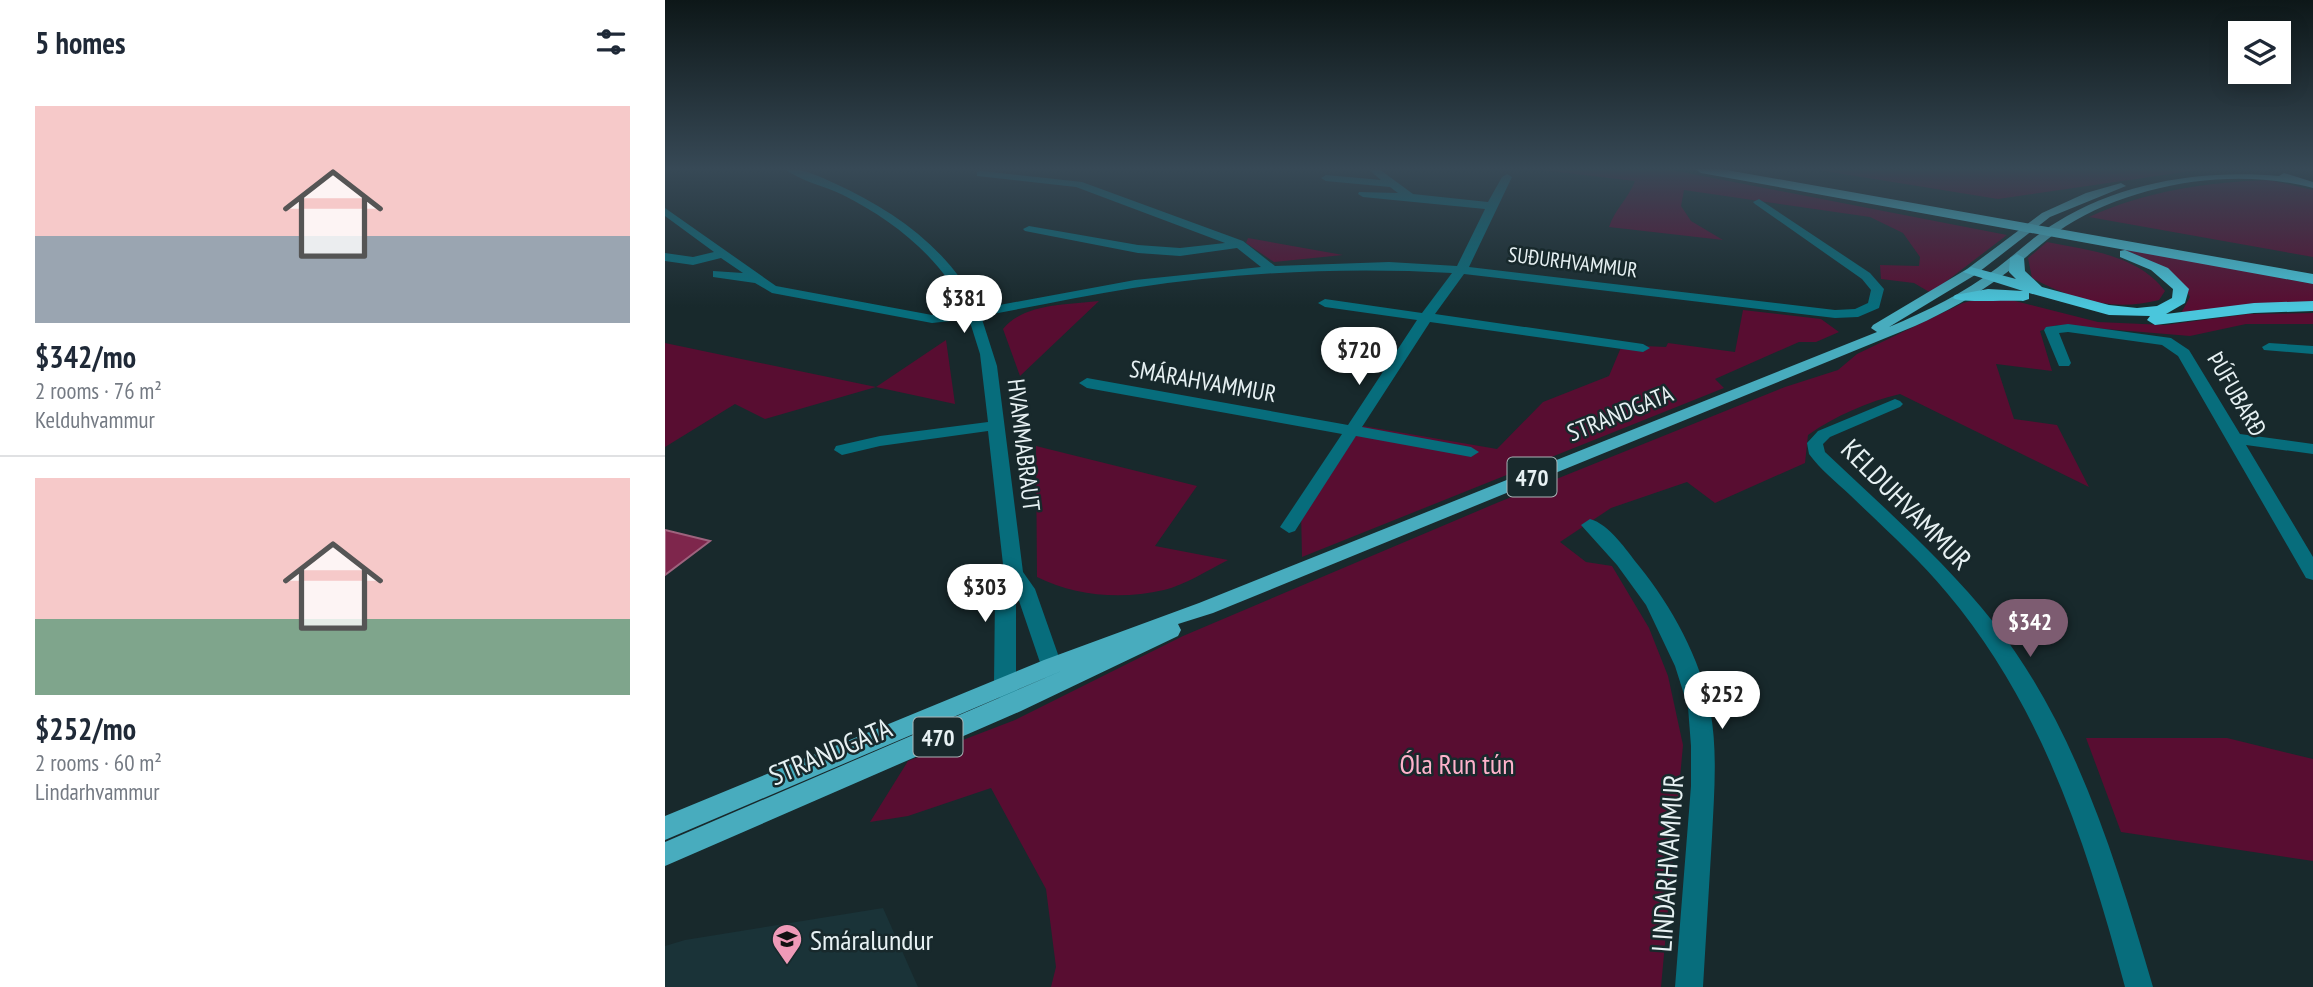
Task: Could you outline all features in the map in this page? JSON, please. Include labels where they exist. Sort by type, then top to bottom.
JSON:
[{"type":"highway","points":[[1957,215],[2035,229],[2313,266]]},
{"type":"highway","points":[[1971,272],[2090,307],[2125,312],[2161,310],[2179,300],[2181,289],[2157,268],[2073,233],[2016,215]]},
{"type":"highway","points":[[2073,233],[2313,279]]},
{"type":"highway","points":[[2017,258],[2015,268],[2019,275],[2043,292]]},
{"type":"highway","points":[[1990,279],[2023,296],[2080,313],[2125,320],[2313,306]]},
{"type":"highway","points":[[1961,298],[1988,294],[2023,296]]},
{"type":"main road","name":"STRANDGATA","points":[[1858,343],[1971,272],[2046,215]]},
{"type":"main road","name":"STRANDGATA","points":[[665,853],[1009,695],[1174,628],[1206,608],[1858,343],[1903,328],[1961,298],[2047,234],[2078,215]]},
{"type":"main road","name":"STRANDGATA","points":[[665,828],[1009,695]]},
{"type":"street","points":[[670,215],[759,279]]},
{"type":"street","name":"HVAMMABRAUT","points":[[886,215],[953,278],[974,314],[984,341],[1014,573],[1025,589],[1055,675]]},
{"type":"street","points":[[1161,215],[1239,244],[1272,270]]},
{"type":"street","points":[[1289,527],[1426,317],[1461,270],[1488,215]]},
{"type":"street","name":"SUÐURHVAMMUR","points":[[759,279],[772,289],[806,298],[932,319],[974,314],[1135,284],[1272,270],[1389,266],[1461,270],[1835,314],[1858,313],[1874,305],[1878,289],[1866,276],[1778,215]]},
{"type":"street","points":[[665,226],[685,227]]},
{"type":"street","points":[[1029,229],[1085,237],[1090,242],[1149,250],[1179,252],[1239,244]]},
{"type":"street","points":[[665,257],[693,261],[722,254]]},
{"type":"street","points":[[717,274],[759,279]]},
{"type":"street","points":[[1325,303],[1643,348]]},
{"type":"street","name":"ÞÚFUBARÐ","points":[[2064,363],[2051,330],[2069,328],[2166,341],[2184,353],[2313,573]]},
{"type":"street","points":[[2269,347],[2313,351]]},
{"type":"street","name":"SMÁRAHVAMMUR","points":[[1087,383],[1471,452]]},
{"type":"street","name":"KELDUHVAMMUR","points":[[1895,404],[1824,434],[1815,443],[1817,454],[1954,588],[2024,687],[2054,742],[2086,813],[2139,987]]},
{"type":"street","points":[[842,450],[888,438],[964,431],[996,425]]},
{"type":"street","points":[[2234,438],[2313,449]]},
{"type":"street","name":"LINDARHVAMMUR","points":[[1590,525],[1618,550],[1649,592],[1672,636],[1695,691],[1704,768],[1689,987]]},
{"type":"street","name":"HVAMMABRAUT","points":[[1009,695],[1005,595],[1014,573]]},
{"type":"shaded area","points":[[665,530],[710,541],[665,575]]},
{"type":"shaded area","name":"Smáralundur","points":[[883,908],[918,987],[665,987],[665,946],[685,940]]},
{"type":"green space","points":[[1615,215],[1687,215],[1691,221],[1723,240],[1609,227]]},
{"type":"green space","points":[[1857,215],[1904,215],[2007,235],[1931,293],[1914,283],[1881,279],[1880,265],[1919,266],[1920,257],[1903,233],[1870,217]]},
{"type":"green space","points":[[2313,215],[2313,257],[2089,217]]},
{"type":"green space","points":[[1248,238],[1343,255],[1274,262],[1246,243]]},
{"type":"green space","points":[[2047,242],[2127,262],[2141,269],[2165,291],[2159,300],[2126,305],[2094,302],[2063,292],[2032,278],[2028,258]]},
{"type":"green space","points":[[2116,247],[2313,284],[2313,301],[2181,313],[2190,297],[2177,279],[2159,265]]},
{"type":"green space","name":"Óla Run tún","points":[[1978,299],[2011,300],[2098,322],[2165,325],[2248,314],[2313,313],[2313,324],[2246,324],[2190,336],[2057,325],[2040,331],[2052,371],[1996,364],[2014,419],[2057,425],[2089,487],[1900,394],[1864,405],[1829,422],[1808,435],[1805,463],[1715,503],[1687,482],[1611,508],[1560,542],[1586,562],[1612,566],[1649,628],[1668,676],[1683,745],[1661,987],[1051,987],[1056,967],[1046,889],[991,788],[908,816],[870,822],[908,761],[1015,720],[1183,636],[1499,502],[1785,387],[1838,370],[1857,354],[1963,303]]},
{"type":"green space","points":[[1099,301],[1020,376],[1003,329],[1012,320],[1022,314],[1047,307]]},
{"type":"green space","points":[[1743,310],[1821,319],[1839,332],[1816,342],[1799,342],[1715,379],[1724,388],[1302,557],[1301,511],[1363,426],[1497,449],[1543,402],[1609,376],[1622,345],[1666,347],[1668,343],[1735,352]]},
{"type":"green space","points":[[946,340],[955,404],[876,387]]},
{"type":"green space","points":[[665,343],[876,387],[765,419],[735,404],[665,447]]},
{"type":"green space","points":[[1036,446],[1197,486],[1155,546],[1228,560],[1172,588],[1131,595],[1083,592],[1037,577]]},
{"type":"green space","points":[[2086,738],[2227,738],[2313,759],[2313,861],[2121,832]]},
{"type":"place","name":"Smáralundur","points":[[787,966]]}]
